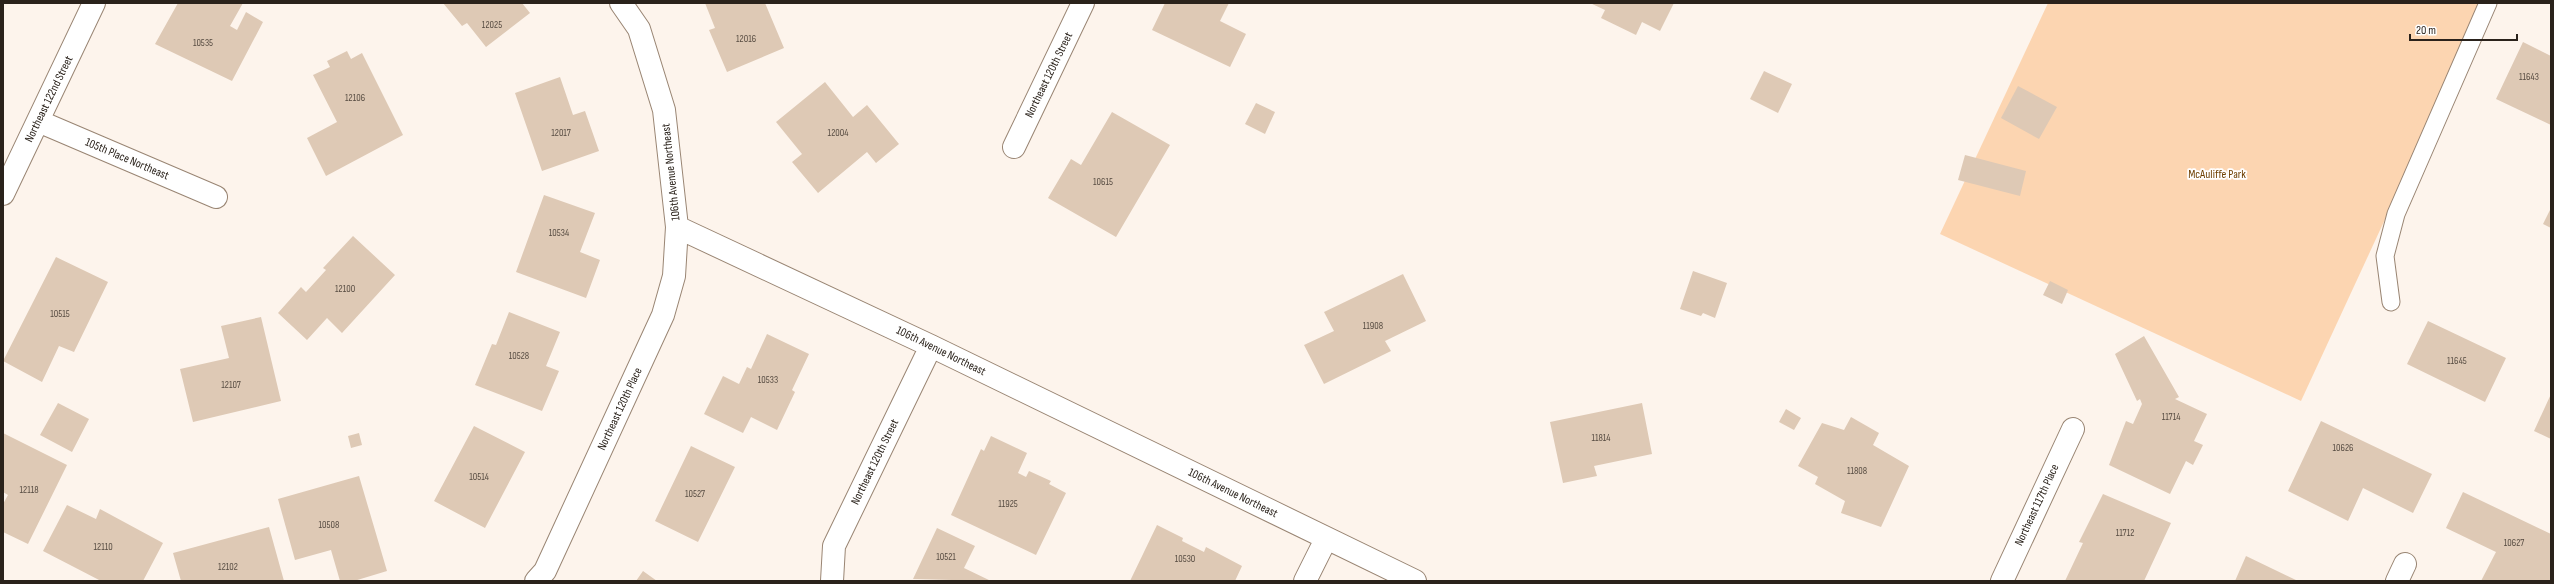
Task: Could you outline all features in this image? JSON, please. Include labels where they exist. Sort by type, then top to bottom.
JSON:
[{"type":"street","name":"Northeast 122nd Street","points":[[3,194],[94,3]]},
{"type":"street","name":"106th Avenue Northeast","points":[[621,3],[639,29],[664,110],[677,227],[931,346],[1415,581]]},
{"type":"street","name":"Northeast 120th Street","points":[[1014,147],[1084,3]]},
{"type":"street","name":"105th Place Northeast","points":[[38,121],[216,197]]},
{"type":"street","name":"Northeast 120th Place","points":[[536,581],[545,571],[663,315],[674,276],[677,227]]},
{"type":"street","name":"Northeast 120th Street","points":[[832,581],[834,546],[931,346]]},
{"type":"street","name":"Northeast 117th Place","points":[[2002,581],[2073,429]]},
{"type":"street","points":[[1305,581],[1326,539]]},
{"type":"lane","points":[[2391,302],[2385,256],[2396,214],[2488,3]]},
{"type":"green space","name":"McAuliffe Park","points":[[2048,3],[2485,3],[2301,401],[1940,234]]},
{"type":"building","points":[[178,3],[243,3],[230,26],[237,30],[246,12],[263,22],[232,81],[155,44]]},
{"type":"building","points":[[443,3],[522,3],[530,13],[486,47],[467,23],[462,26]]},
{"type":"building","points":[[705,3],[765,3],[784,48],[727,72],[709,30],[715,28]]},
{"type":"building","points":[[1165,3],[1229,3],[1220,21],[1246,34],[1230,67],[1152,30]]},
{"type":"building","points":[[1590,3],[1674,3],[1660,31],[1642,22],[1636,35],[1601,18],[1605,10]]},
{"type":"building","points":[[2523,42],[2551,56],[2551,125],[2496,99]]},
{"type":"building","points":[[347,51],[351,59],[362,53],[403,135],[326,176],[307,138],[337,122],[313,75],[330,67],[327,61]]},
{"type":"building","points":[[1764,71],[1792,84],[1778,113],[1750,99]]},
{"type":"building","points":[[560,77],[573,115],[585,111],[599,151],[542,171],[515,93]]},
{"type":"building","points":[[825,82],[853,117],[867,105],[899,144],[876,163],[867,152],[818,193],[792,162],[802,154],[776,122]]},
{"type":"building","points":[[2018,86],[2057,107],[2039,139],[2001,118]]},
{"type":"building","points":[[1256,103],[1275,112],[1265,134],[1245,124]]},
{"type":"building","points":[[1112,112],[1170,145],[1116,237],[1048,198],[1071,159],[1081,165]]},
{"type":"building","points":[[1965,155],[2026,171],[2020,196],[1958,180]]},
{"type":"building","points":[[544,195],[595,213],[580,252],[600,260],[586,298],[516,272]]},
{"type":"building","points":[[2551,208],[2551,228],[2543,224]]},
{"type":"building","points":[[353,236],[395,275],[342,333],[327,318],[307,340],[278,313],[301,287],[306,292],[326,270],[323,268]]},
{"type":"building","points":[[56,257],[108,282],[74,352],[59,346],[42,382],[3,361]]},
{"type":"building","points":[[1693,271],[1727,283],[1715,318],[1703,313],[1701,316],[1680,309]]},
{"type":"building","points":[[1403,274],[1426,321],[1385,341],[1391,351],[1324,384],[1304,345],[1334,331],[1324,312]]},
{"type":"building","points":[[2050,281],[2068,290],[2062,304],[2043,295]]},
{"type":"building","points":[[509,312],[560,332],[546,366],[559,371],[542,411],[475,385],[492,344],[496,345]]},
{"type":"building","points":[[261,317],[281,401],[193,422],[180,369],[229,358],[221,326]]},
{"type":"building","points":[[2428,321],[2506,358],[2485,402],[2407,364]]},
{"type":"building","points":[[767,334],[809,354],[792,390],[795,392],[777,430],[751,417],[743,433],[704,414],[723,376],[739,384],[747,367],[751,369]]},
{"type":"building","points":[[2144,336],[2179,397],[2175,399],[2207,414],[2194,441],[2203,445],[2193,465],[2186,461],[2170,494],[2109,465],[2126,421],[2133,424],[2142,404],[2140,399],[2137,401],[2115,354]]},
{"type":"building","points":[[2551,394],[2551,439],[2534,431]]},
{"type":"building","points":[[58,403],[89,419],[72,452],[40,435]]},
{"type":"building","points":[[1642,403],[1652,454],[1594,466],[1597,476],[1563,483],[1550,422]]},
{"type":"building","points":[[1786,409],[1801,418],[1794,430],[1779,422]]},
{"type":"building","points":[[1851,417],[1879,433],[1873,445],[1909,466],[1881,527],[1841,513],[1845,501],[1815,484],[1818,477],[1798,466],[1822,423],[1844,430]]},
{"type":"building","points":[[2321,421],[2432,474],[2413,513],[2363,488],[2348,521],[2288,491]]},
{"type":"building","points":[[474,426],[525,452],[485,528],[434,501]]},
{"type":"building","points":[[3,433],[67,465],[28,544],[3,532],[3,504],[8,495],[3,492]]},
{"type":"building","points":[[359,433],[362,445],[351,448],[348,436]]},
{"type":"building","points":[[991,436],[1027,453],[1018,473],[1026,477],[1029,471],[1051,481],[1049,484],[1066,493],[1036,555],[951,515],[981,449],[984,451]]},
{"type":"building","points":[[691,446],[735,467],[698,542],[655,521]]},
{"type":"building","points":[[359,476],[387,571],[354,581],[340,581],[331,550],[295,560],[278,499]]},
{"type":"building","points":[[2463,492],[2551,534],[2551,581],[2481,581],[2496,552],[2446,528]]},
{"type":"building","points":[[2103,494],[2171,523],[2144,581],[2065,581],[2083,543],[2079,542]]},
{"type":"building","points":[[67,505],[96,519],[100,509],[163,543],[143,581],[101,581],[43,551]]},
{"type":"building","points":[[1157,525],[1183,538],[1182,541],[1204,552],[1206,547],[1242,566],[1235,581],[1130,581]]},
{"type":"building","points":[[269,527],[284,581],[181,581],[173,553]]},
{"type":"building","points":[[937,528],[975,546],[964,568],[991,581],[913,579]]},
{"type":"building","points":[[2246,556],[2298,581],[2235,581]]},
{"type":"building","points":[[643,571],[657,581],[636,581]]}]
